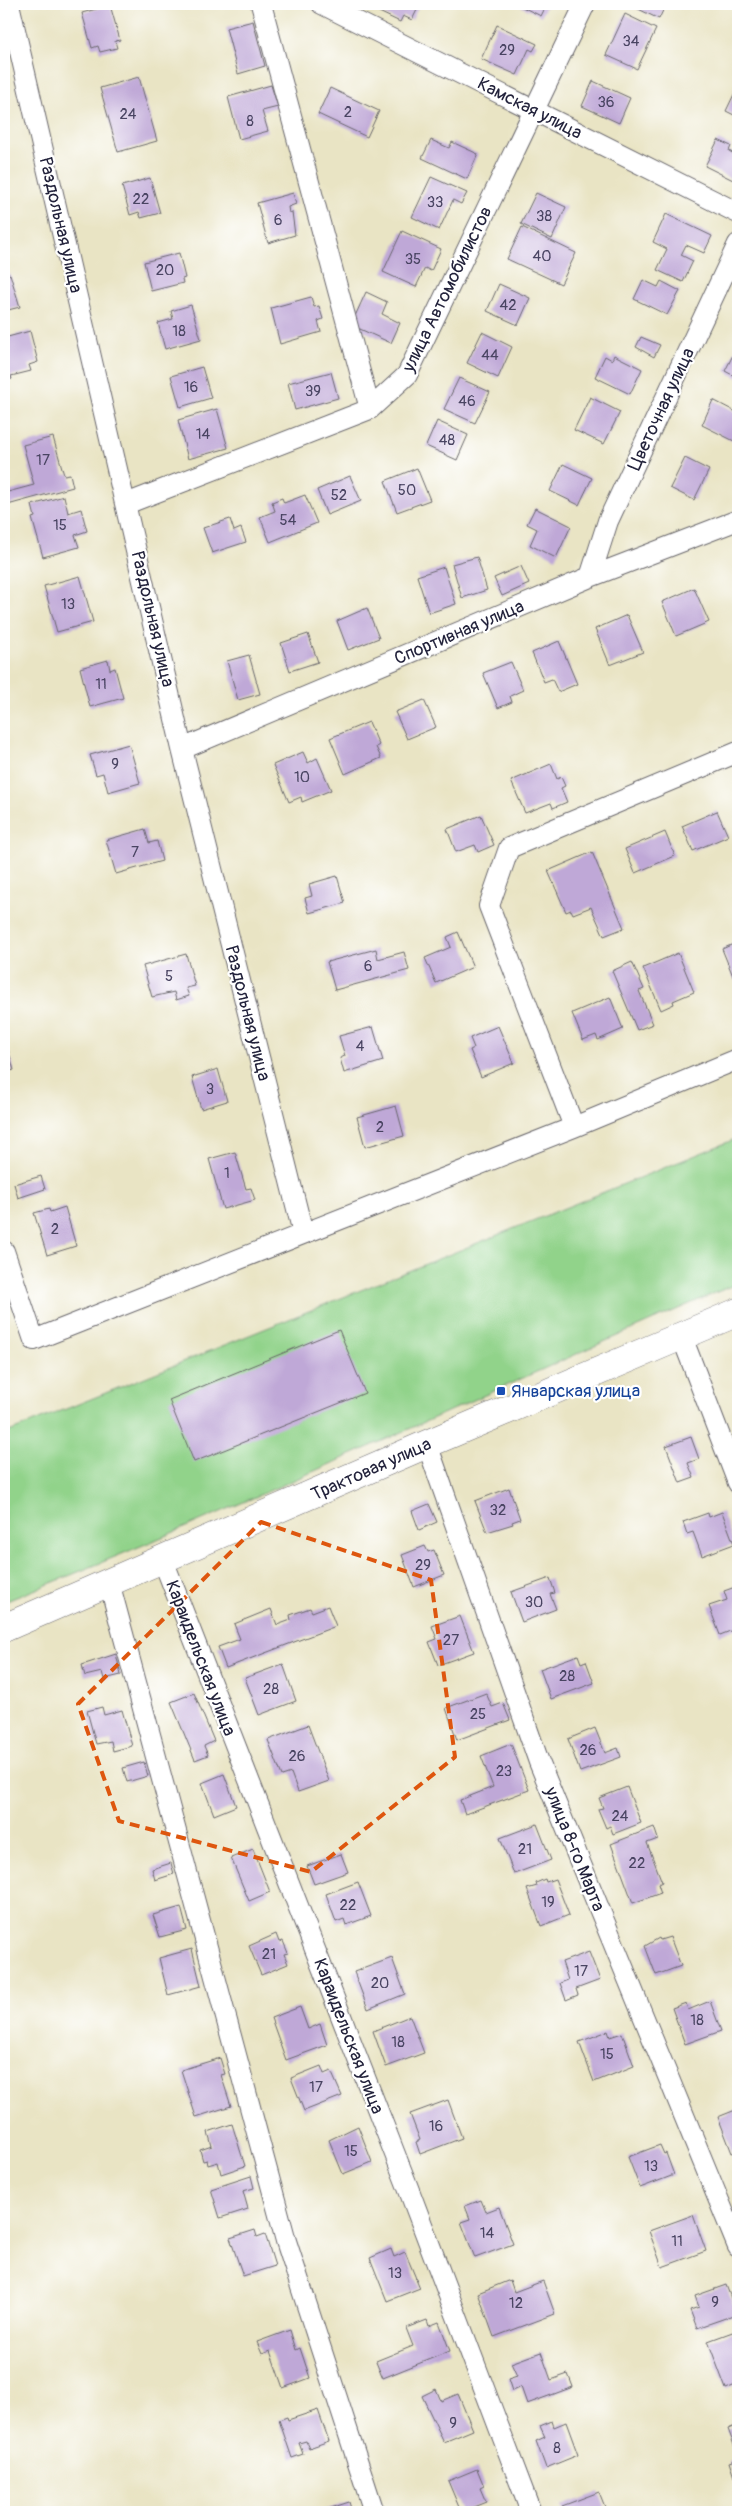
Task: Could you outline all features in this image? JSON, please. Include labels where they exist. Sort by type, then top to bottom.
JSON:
[{"type":"main road","name":"Трактовая улица","points":[[4,1628],[427,1444],[738,1312]]},
{"type":"street","name":"Раздольная улица","points":[[9,4],[182,749],[303,1233]]},
{"type":"street","points":[[261,4],[370,409]]},
{"type":"street","name":"Камская улица","points":[[322,4],[738,213]]},
{"type":"street","name":"улица Автомобилистов","points":[[126,504],[370,409],[407,375],[585,4]]},
{"type":"street","name":"Цветочная улица","points":[[590,577],[608,521],[738,244]]},
{"type":"street","name":"Спортивная улица","points":[[182,749],[590,577],[738,520]]},
{"type":"street","points":[[574,1127],[489,906],[510,848],[738,752]]},
{"type":"street","points":[[4,1251],[34,1340],[574,1127],[738,1059]]},
{"type":"street","points":[[682,1337],[738,1483]]},
{"type":"street","name":"улица 8-го Марта","points":[[427,1444],[540,1762],[738,2247]]},
{"type":"street","name":"Караидельская улица","points":[[163,1560],[411,2195],[531,2512]]},
{"type":"street","points":[[108,1582],[286,2241],[374,2512]]},
{"type":"highlighted area","points":[[261,1522],[431,1580],[455,1757],[311,1872],[119,1821],[78,1704]]},
{"type":"green space","points":[[738,1138],[738,1283],[189,1526],[4,1602],[4,1434]]},
{"type":"building","points":[[378,4],[420,4],[412,20],[403,16],[400,22],[375,10]]},
{"type":"building","points":[[516,4],[547,4],[541,16]]},
{"type":"building","points":[[628,4],[666,4],[659,19]]},
{"type":"building","points":[[110,5],[120,40],[115,41],[117,48],[100,52],[98,46],[92,48],[82,13]]},
{"type":"building","points":[[625,14],[656,29],[637,69],[606,55]]},
{"type":"building","points":[[253,21],[265,66],[238,74],[226,28]]},
{"type":"building","points":[[497,25],[537,44],[533,51],[529,49],[517,75],[481,59]]},
{"type":"building","points":[[139,77],[157,141],[118,152],[100,88]]},
{"type":"building","points":[[593,81],[630,98],[619,123],[582,106]]},
{"type":"building","points":[[271,85],[278,107],[262,111],[268,131],[239,139],[228,97]]},
{"type":"building","points":[[738,86],[738,117],[726,111]]},
{"type":"building","points":[[330,88],[379,111],[367,137],[318,114]]},
{"type":"building","points":[[431,140],[449,148],[452,142],[478,154],[467,179],[422,158]]},
{"type":"building","points":[[718,140],[731,146],[729,151],[738,156],[738,170],[733,180],[705,166]]},
{"type":"building","points":[[431,177],[467,193],[461,204],[453,200],[439,230],[412,217]]},
{"type":"building","points":[[150,178],[160,213],[141,218],[139,212],[130,215],[122,186]]},
{"type":"building","points":[[293,193],[296,204],[288,207],[289,213],[292,212],[295,235],[268,243],[257,203]]},
{"type":"building","points":[[536,193],[566,207],[552,239],[521,224]]},
{"type":"building","points":[[666,214],[712,236],[704,253],[686,245],[681,255],[693,261],[683,282],[657,270],[667,249],[653,242]]},
{"type":"building","points":[[522,227],[576,253],[561,284],[507,259]]},
{"type":"building","points":[[402,231],[441,249],[431,271],[425,268],[416,287],[383,272]]},
{"type":"building","points":[[179,253],[185,278],[182,279],[183,283],[151,291],[144,262]]},
{"type":"building","points":[[4,271],[7,271],[8,275],[10,274],[20,307],[4,311]]},
{"type":"building","points":[[643,280],[658,287],[661,281],[680,291],[667,315],[634,299]]},
{"type":"building","points":[[499,284],[530,298],[518,325],[487,311]]},
{"type":"building","points":[[366,292],[387,302],[382,314],[400,323],[391,343],[351,325]]},
{"type":"building","points":[[311,297],[314,307],[319,306],[323,319],[318,321],[321,332],[280,344],[271,308]]},
{"type":"building","points":[[191,305],[201,339],[165,349],[158,323],[173,319],[171,311]]},
{"type":"building","points":[[30,331],[38,362],[29,365],[31,371],[11,376],[12,379],[4,381],[4,338]]},
{"type":"building","points":[[482,332],[512,347],[498,378],[467,363]]},
{"type":"building","points":[[641,337],[660,345],[654,357],[636,347]]},
{"type":"building","points":[[738,345],[738,378],[725,371]]},
{"type":"building","points":[[614,355],[642,369],[630,394],[595,377],[605,356],[612,360]]},
{"type":"building","points":[[202,367],[211,398],[180,407],[171,376]]},
{"type":"building","points":[[331,372],[338,398],[295,410],[288,383]]},
{"type":"building","points":[[459,378],[490,392],[475,423],[444,409]]},
{"type":"building","points":[[590,397],[620,412],[604,444],[574,430]]},
{"type":"building","points":[[713,400],[738,413],[738,443],[702,425]]},
{"type":"building","points":[[217,409],[228,448],[188,459],[178,420]]},
{"type":"building","points":[[437,421],[468,435],[457,460],[426,446]]},
{"type":"building","points":[[53,437],[64,475],[70,474],[73,487],[4,506],[4,493],[34,485],[23,445]]},
{"type":"building","points":[[685,458],[709,470],[694,500],[670,488]]},
{"type":"building","points":[[563,464],[592,478],[579,505],[550,491]]},
{"type":"building","points":[[417,468],[430,500],[397,512],[385,481]]},
{"type":"building","points":[[350,476],[361,501],[327,515],[317,490]]},
{"type":"building","points":[[305,495],[317,523],[270,542],[260,517],[275,511],[272,502],[282,498],[284,503]]},
{"type":"building","points":[[64,496],[68,513],[81,509],[87,531],[75,535],[79,547],[43,557],[32,518],[35,517],[32,505]]},
{"type":"building","points":[[535,508],[571,526],[556,558],[530,545],[537,529],[527,524]]},
{"type":"building","points":[[230,519],[234,531],[241,528],[246,542],[212,553],[203,528]]},
{"type":"building","points":[[477,557],[487,590],[462,598],[452,564]]},
{"type":"building","points":[[521,566],[529,584],[502,596],[494,578]]},
{"type":"building","points":[[444,567],[456,604],[429,613],[417,576]]},
{"type":"building","points":[[80,576],[93,622],[57,632],[44,586]]},
{"type":"building","points":[[694,588],[709,622],[676,636],[662,602]]},
{"type":"building","points":[[367,608],[379,638],[348,650],[337,621]]},
{"type":"building","points":[[627,615],[643,652],[610,665],[595,629]]},
{"type":"building","points":[[308,634],[318,662],[290,671],[281,643]]},
{"type":"building","points":[[559,641],[577,684],[558,692],[552,679],[544,682],[532,653]]},
{"type":"building","points":[[249,655],[260,694],[238,700],[227,661]]},
{"type":"building","points":[[108,660],[110,670],[115,668],[123,698],[90,707],[80,668]]},
{"type":"building","points":[[511,662],[523,690],[510,696],[512,702],[498,708],[483,673]]},
{"type":"building","points":[[424,700],[436,727],[407,739],[395,712]]},
{"type":"building","points":[[369,722],[379,745],[376,747],[381,758],[345,774],[330,738]]},
{"type":"building","points":[[129,744],[140,783],[108,792],[103,773],[96,775],[90,755]]},
{"type":"building","points":[[303,752],[308,763],[317,758],[331,790],[302,802],[301,797],[289,802],[273,765]]},
{"type":"building","points":[[551,764],[557,779],[561,777],[565,786],[561,788],[567,802],[553,808],[551,803],[525,813],[511,781]]},
{"type":"building","points":[[717,811],[728,836],[693,851],[682,826]]},
{"type":"building","points":[[481,815],[494,845],[478,852],[475,845],[456,852],[447,829]]},
{"type":"building","points":[[145,829],[149,843],[157,841],[162,861],[116,874],[106,840]]},
{"type":"building","points":[[665,832],[675,856],[635,873],[625,849]]},
{"type":"building","points":[[592,852],[624,928],[604,936],[591,907],[573,914],[571,910],[566,912],[548,871]]},
{"type":"building","points":[[337,876],[345,903],[309,913],[305,898],[312,896],[309,884]]},
{"type":"building","points":[[458,932],[473,967],[436,983],[425,958],[451,947],[447,937]]},
{"type":"building","points":[[738,942],[738,980],[735,981],[722,949]]},
{"type":"building","points":[[376,949],[378,959],[404,952],[409,970],[335,990],[327,962]]},
{"type":"building","points":[[678,953],[694,992],[673,1001],[674,1004],[661,1010],[643,968]]},
{"type":"building","points":[[186,954],[195,986],[186,988],[189,996],[176,1000],[174,992],[152,997],[143,966]]},
{"type":"building","points":[[632,962],[644,989],[639,991],[653,1024],[637,1030],[612,971]]},
{"type":"building","points":[[610,997],[623,1029],[598,1040],[596,1035],[583,1040],[572,1013]]},
{"type":"building","points":[[498,1026],[514,1063],[481,1077],[470,1050],[474,1048],[470,1038]]},
{"type":"building","points":[[373,1027],[383,1061],[344,1073],[340,1058],[345,1056],[339,1036]]},
{"type":"building","points":[[4,1036],[14,1070],[4,1073]]},
{"type":"building","points":[[218,1069],[227,1101],[201,1109],[192,1077]]},
{"type":"building","points":[[396,1106],[404,1136],[365,1147],[357,1117]]},
{"type":"building","points":[[235,1152],[246,1189],[251,1188],[255,1200],[223,1209],[209,1159]]},
{"type":"building","points":[[41,1176],[45,1189],[18,1198],[14,1184]]},
{"type":"building","points":[[65,1207],[76,1246],[47,1255],[34,1213],[49,1209],[50,1212]]},
{"type":"building","points":[[339,1330],[365,1393],[194,1462],[169,1400]]},
{"type":"building","points":[[691,1437],[699,1459],[688,1463],[694,1478],[680,1483],[666,1446]]},
{"type":"building","points":[[509,1488],[520,1519],[512,1522],[513,1524],[487,1532],[475,1501]]},
{"type":"building","points":[[429,1504],[437,1522],[419,1530],[412,1511]]},
{"type":"building","points":[[722,1512],[734,1544],[702,1556],[693,1532],[687,1534],[683,1522],[708,1513],[709,1517]]},
{"type":"building","points":[[425,1546],[428,1552],[434,1550],[444,1575],[414,1587],[402,1555]]},
{"type":"building","points":[[550,1578],[555,1593],[550,1594],[556,1609],[522,1622],[511,1592]]},
{"type":"building","points":[[738,1586],[738,1628],[720,1635],[709,1606],[727,1600],[724,1591]]},
{"type":"building","points":[[328,1606],[336,1626],[226,1668],[218,1647],[240,1639],[234,1624],[271,1609],[277,1625],[291,1620],[290,1615],[310,1608],[312,1612]]},
{"type":"building","points":[[460,1616],[474,1652],[438,1665],[429,1642],[437,1639],[432,1626]]},
{"type":"building","points":[[116,1654],[121,1675],[104,1679],[102,1672],[85,1676],[82,1665]]},
{"type":"building","points":[[578,1655],[581,1663],[586,1661],[594,1683],[551,1699],[540,1669]]},
{"type":"building","points":[[283,1664],[296,1701],[259,1715],[245,1678]]},
{"type":"building","points":[[194,1693],[214,1741],[204,1746],[208,1755],[195,1760],[171,1702]]},
{"type":"building","points":[[486,1693],[492,1707],[503,1703],[510,1720],[457,1740],[446,1708]]},
{"type":"building","points":[[102,1707],[104,1715],[122,1710],[132,1746],[113,1751],[111,1741],[96,1744],[87,1711]]},
{"type":"building","points":[[308,1725],[329,1781],[298,1792],[291,1773],[282,1776],[268,1740]]},
{"type":"building","points":[[595,1728],[605,1753],[618,1748],[621,1757],[580,1772],[568,1739]]},
{"type":"building","points":[[511,1744],[529,1790],[465,1814],[460,1800],[493,1787],[481,1756]]},
{"type":"building","points":[[144,1762],[148,1776],[127,1782],[123,1768]]},
{"type":"building","points":[[224,1774],[236,1806],[214,1815],[202,1783]]},
{"type":"building","points":[[627,1787],[641,1823],[613,1834],[610,1826],[606,1828],[598,1809],[603,1808],[599,1798]]},
{"type":"building","points":[[537,1824],[551,1860],[514,1874],[500,1838]]},
{"type":"building","points":[[654,1827],[658,1839],[647,1843],[662,1882],[658,1884],[661,1893],[633,1903],[611,1844]]},
{"type":"building","points":[[253,1849],[270,1892],[249,1901],[231,1858]]},
{"type":"building","points":[[341,1854],[348,1872],[314,1884],[307,1866]]},
{"type":"building","points":[[171,1863],[174,1874],[155,1880],[152,1869]]},
{"type":"building","points":[[545,1879],[546,1882],[555,1879],[569,1915],[541,1926],[527,1889],[537,1886],[536,1883]]},
{"type":"building","points":[[358,1882],[371,1916],[346,1925],[344,1919],[336,1922],[326,1894]]},
{"type":"building","points":[[181,1907],[187,1930],[160,1937],[153,1915]]},
{"type":"building","points":[[276,1934],[279,1942],[283,1941],[288,1953],[284,1954],[288,1964],[261,1975],[249,1946]]},
{"type":"building","points":[[670,1937],[681,1966],[656,1975],[645,1946],[659,1938],[660,1940]]},
{"type":"building","points":[[192,1949],[201,1986],[168,1995],[159,1958]]},
{"type":"building","points":[[589,1952],[600,1980],[576,1989],[578,1995],[566,2000],[560,1983],[568,1980],[562,1962]]},
{"type":"building","points":[[392,1958],[405,1994],[368,2009],[354,1972]]},
{"type":"building","points":[[710,2001],[721,2031],[685,2044],[672,2008],[686,2003],[688,2010]]},
{"type":"building","points":[[300,2007],[308,2029],[320,2024],[327,2045],[286,2060],[271,2018]]},
{"type":"building","points":[[410,2016],[424,2053],[386,2067],[373,2031]]},
{"type":"building","points":[[608,2031],[610,2037],[622,2033],[634,2066],[594,2082],[579,2042]]},
{"type":"building","points":[[220,2058],[225,2074],[221,2075],[231,2106],[196,2117],[181,2070]]},
{"type":"building","points":[[321,2066],[324,2074],[331,2071],[342,2096],[304,2111],[291,2078]]},
{"type":"building","points":[[448,2100],[462,2138],[420,2154],[416,2142],[420,2140],[410,2114]]},
{"type":"building","points":[[738,2109],[738,2151],[732,2153],[718,2117]]},
{"type":"building","points":[[232,2124],[245,2166],[221,2174],[218,2162],[208,2165],[207,2160],[203,2161],[200,2150],[212,2146],[208,2132]]},
{"type":"building","points":[[358,2126],[372,2162],[343,2174],[329,2140]]},
{"type":"building","points":[[660,2145],[664,2154],[666,2153],[674,2175],[640,2188],[628,2157]]},
{"type":"building","points":[[251,2176],[254,2188],[243,2191],[248,2209],[220,2218],[211,2189]]},
{"type":"building","points":[[481,2200],[486,2212],[499,2207],[513,2244],[475,2258],[461,2222],[470,2219],[465,2206]]},
{"type":"building","points":[[693,2215],[706,2251],[662,2267],[649,2231]]},
{"type":"building","points":[[255,2230],[257,2237],[265,2234],[275,2266],[243,2276],[230,2238]]},
{"type":"building","points":[[391,2249],[394,2257],[405,2252],[420,2288],[387,2301],[370,2258]]},
{"type":"building","points":[[510,2280],[514,2292],[543,2281],[555,2314],[494,2337],[478,2293]]},
{"type":"building","points":[[726,2285],[737,2314],[697,2328],[690,2310],[699,2307],[695,2296]]},
{"type":"building","points":[[427,2320],[429,2326],[439,2322],[450,2351],[383,2378],[376,2361],[413,2346],[406,2328]]},
{"type":"building","points":[[290,2330],[296,2350],[300,2348],[310,2378],[283,2388],[270,2351],[262,2354],[257,2342]]},
{"type":"building","points":[[738,2330],[738,2384],[726,2389],[708,2341]]},
{"type":"building","points":[[541,2352],[551,2380],[568,2374],[573,2387],[527,2404],[521,2387],[512,2391],[508,2379],[517,2376],[511,2363]]},
{"type":"building","points":[[436,2389],[441,2401],[458,2394],[473,2430],[444,2442],[422,2396]]},
{"type":"building","points":[[318,2410],[329,2441],[309,2448],[306,2441],[299,2443],[303,2454],[292,2458],[279,2420],[287,2417],[288,2420]]},
{"type":"building","points":[[552,2421],[554,2427],[566,2422],[578,2455],[546,2468],[536,2441],[545,2437],[540,2426]]},
{"type":"building","points":[[738,2425],[738,2456],[728,2429]]},
{"type":"building","points":[[738,2459],[738,2476],[734,2477],[729,2462]]},
{"type":"building","points":[[477,2469],[484,2486],[480,2488],[486,2502],[461,2512],[448,2481]]},
{"type":"building","points":[[599,2492],[607,2512],[564,2512],[562,2506]]},
{"type":"building","points":[[349,2502],[352,2512],[319,2512]]},
{"type":"place","name":"Январская улица","points":[[501,1391]]}]
